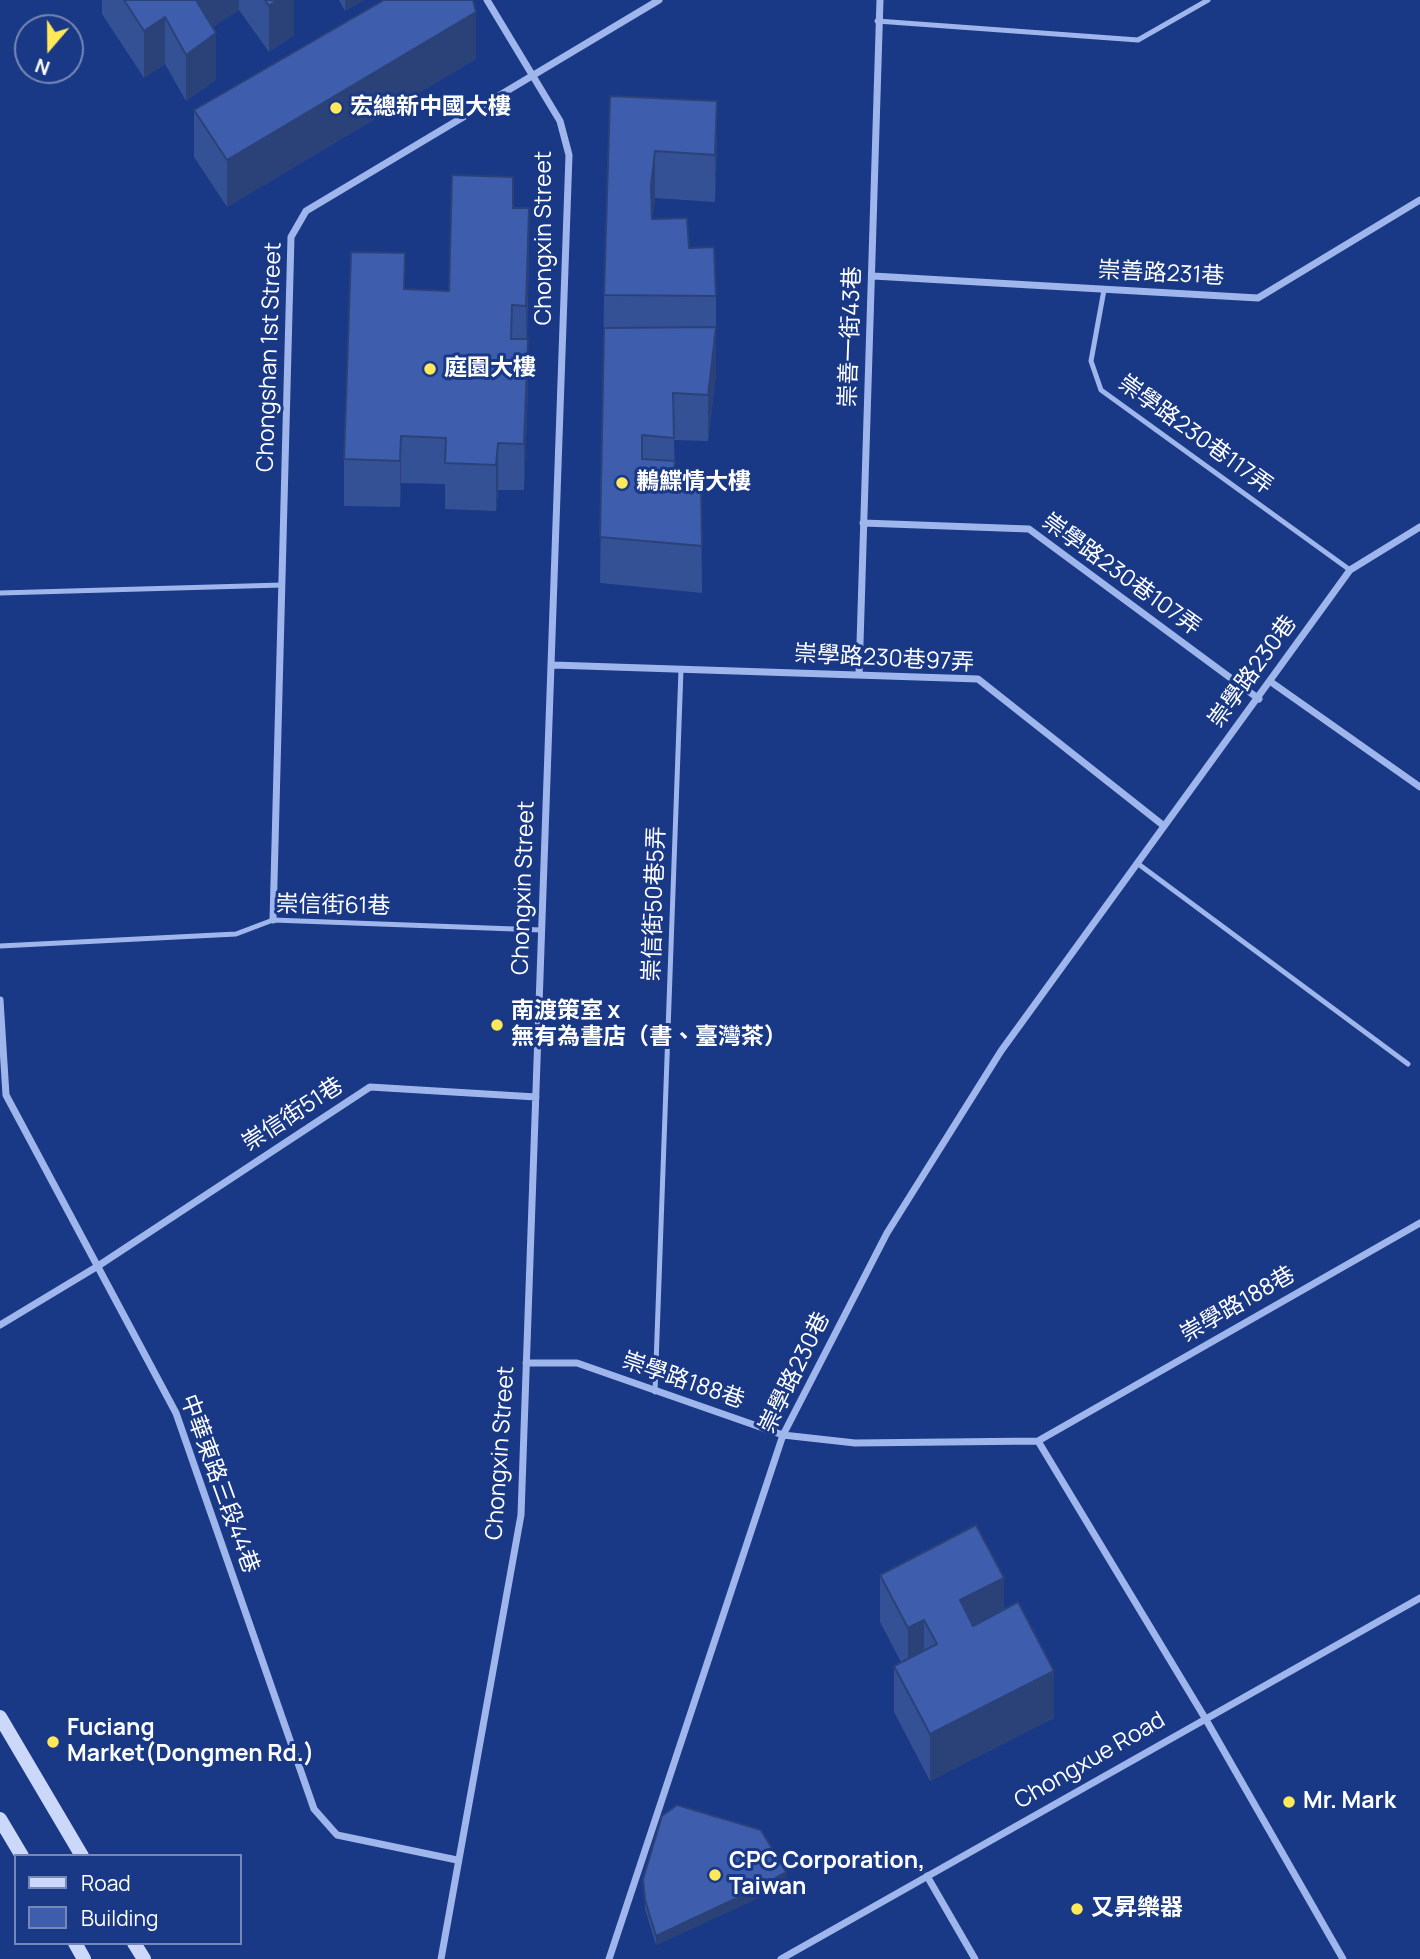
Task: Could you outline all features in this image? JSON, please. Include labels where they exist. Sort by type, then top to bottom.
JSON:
[{"type":"main road","points":[[0,1717],[81,1854]]},
{"type":"main road","points":[[0,1819],[21,1854]]},
{"type":"street","name":"Chongxin Street","points":[[441,1959],[521,1516],[569,155],[559,121],[487,0]]},
{"type":"street","name":"Chongshan 1st Street","points":[[273,919],[291,237],[306,211],[659,0]]},
{"type":"street","name":"崇善一街43巷","points":[[859,675],[873,276],[877,21],[880,0]]},
{"type":"street","name":"崇善路231巷","points":[[873,276],[1258,298],[1420,200]]},
{"type":"street","name":"崇學路230巷107弄","points":[[863,523],[1029,529],[1259,699]]},
{"type":"street","name":"崇學路230巷","points":[[609,1959],[782,1435],[887,1233],[1001,1051],[1259,699],[1350,570],[1420,527]]},
{"type":"street","name":"崇學路230巷97弄","points":[[553,665],[978,679],[1164,826]]},
{"type":"street","points":[[1271,682],[1420,787]]},
{"type":"street","name":"中華東路三段44巷","points":[[0,1000],[6,1096],[176,1413],[314,1809],[337,1835],[457,1860]]},
{"type":"street","name":"崇信街51巷","points":[[0,1325],[98,1266],[370,1087],[536,1097]]},
{"type":"street","name":"崇學路188巷","points":[[526,1363],[577,1363],[782,1435],[855,1443],[1038,1441],[1420,1223]]},
{"type":"street","points":[[1038,1441],[1205,1718],[1343,1959]]},
{"type":"street","name":"Chongxue Road","points":[[781,1959],[1420,1598]]},
{"type":"street","points":[[927,1876],[975,1959]]},
{"type":"lane","points":[[877,21],[1138,40],[1208,0]]},
{"type":"lane","name":"崇學路230巷117弄","points":[[1104,290],[1091,360],[1101,390],[1350,570]]},
{"type":"lane","points":[[0,593],[282,585]]},
{"type":"lane","name":"崇信街50巷5弄","points":[[655,1392],[681,669]]},
{"type":"lane","points":[[1137,863],[1408,1064]]},
{"type":"lane","name":"崇信街61巷","points":[[0,946],[236,934],[273,919],[541,930]]},
{"type":"building","points":[[124,0],[196,0],[216,33],[186,55],[165,17],[144,31]]},
{"type":"building","points":[[265,0],[277,0],[269,6]]},
{"type":"building","points":[[384,0],[473,0],[476,12],[227,160],[194,110]]},
{"type":"building","points":[[610,96],[717,101],[715,155],[655,151],[651,185],[652,219],[687,218],[689,248],[714,247],[716,296],[604,295]]},
{"type":"building","name":"庭園大樓","points":[[452,175],[513,177],[513,208],[529,208],[526,306],[512,305],[511,339],[528,339],[524,444],[498,443],[496,465],[445,463],[446,438],[401,436],[400,461],[344,459],[351,252],[405,253],[404,289],[449,291]]},
{"type":"building","name":"鶼鰈情大樓","points":[[716,327],[708,395],[673,393],[674,438],[642,435],[642,459],[675,461],[673,478],[701,480],[702,546],[600,537],[604,328]]},
{"type":"building","points":[[976,1525],[1004,1578],[960,1600],[973,1626],[1018,1602],[1054,1671],[930,1734],[894,1666],[937,1644],[924,1620],[908,1628],[880,1575]]},
{"type":"building","name":"CPC Corporation, Taiwan","points":[[677,1805],[761,1830],[786,1872],[656,1936],[645,1900],[643,1879],[662,1816]]},
{"type":"place","name":"宏總新中國大樓","points":[[336,108]]},
{"type":"place","name":"庭園大樓","points":[[430,369]]},
{"type":"place","name":"鶼鰈情大樓","points":[[622,483]]},
{"type":"place","name":"南渡策室 x 無有為書店（書、臺灣茶）","points":[[497,1025]]},
{"type":"place","name":"Fuciang Market(Dongmen Rd.)","points":[[53,1742]]},
{"type":"place","name":"Mr. Mark","points":[[1289,1802]]},
{"type":"place","name":"CPC Corporation, Taiwan","points":[[715,1875]]},
{"type":"place","name":"又昇樂器","points":[[1077,1909]]}]
